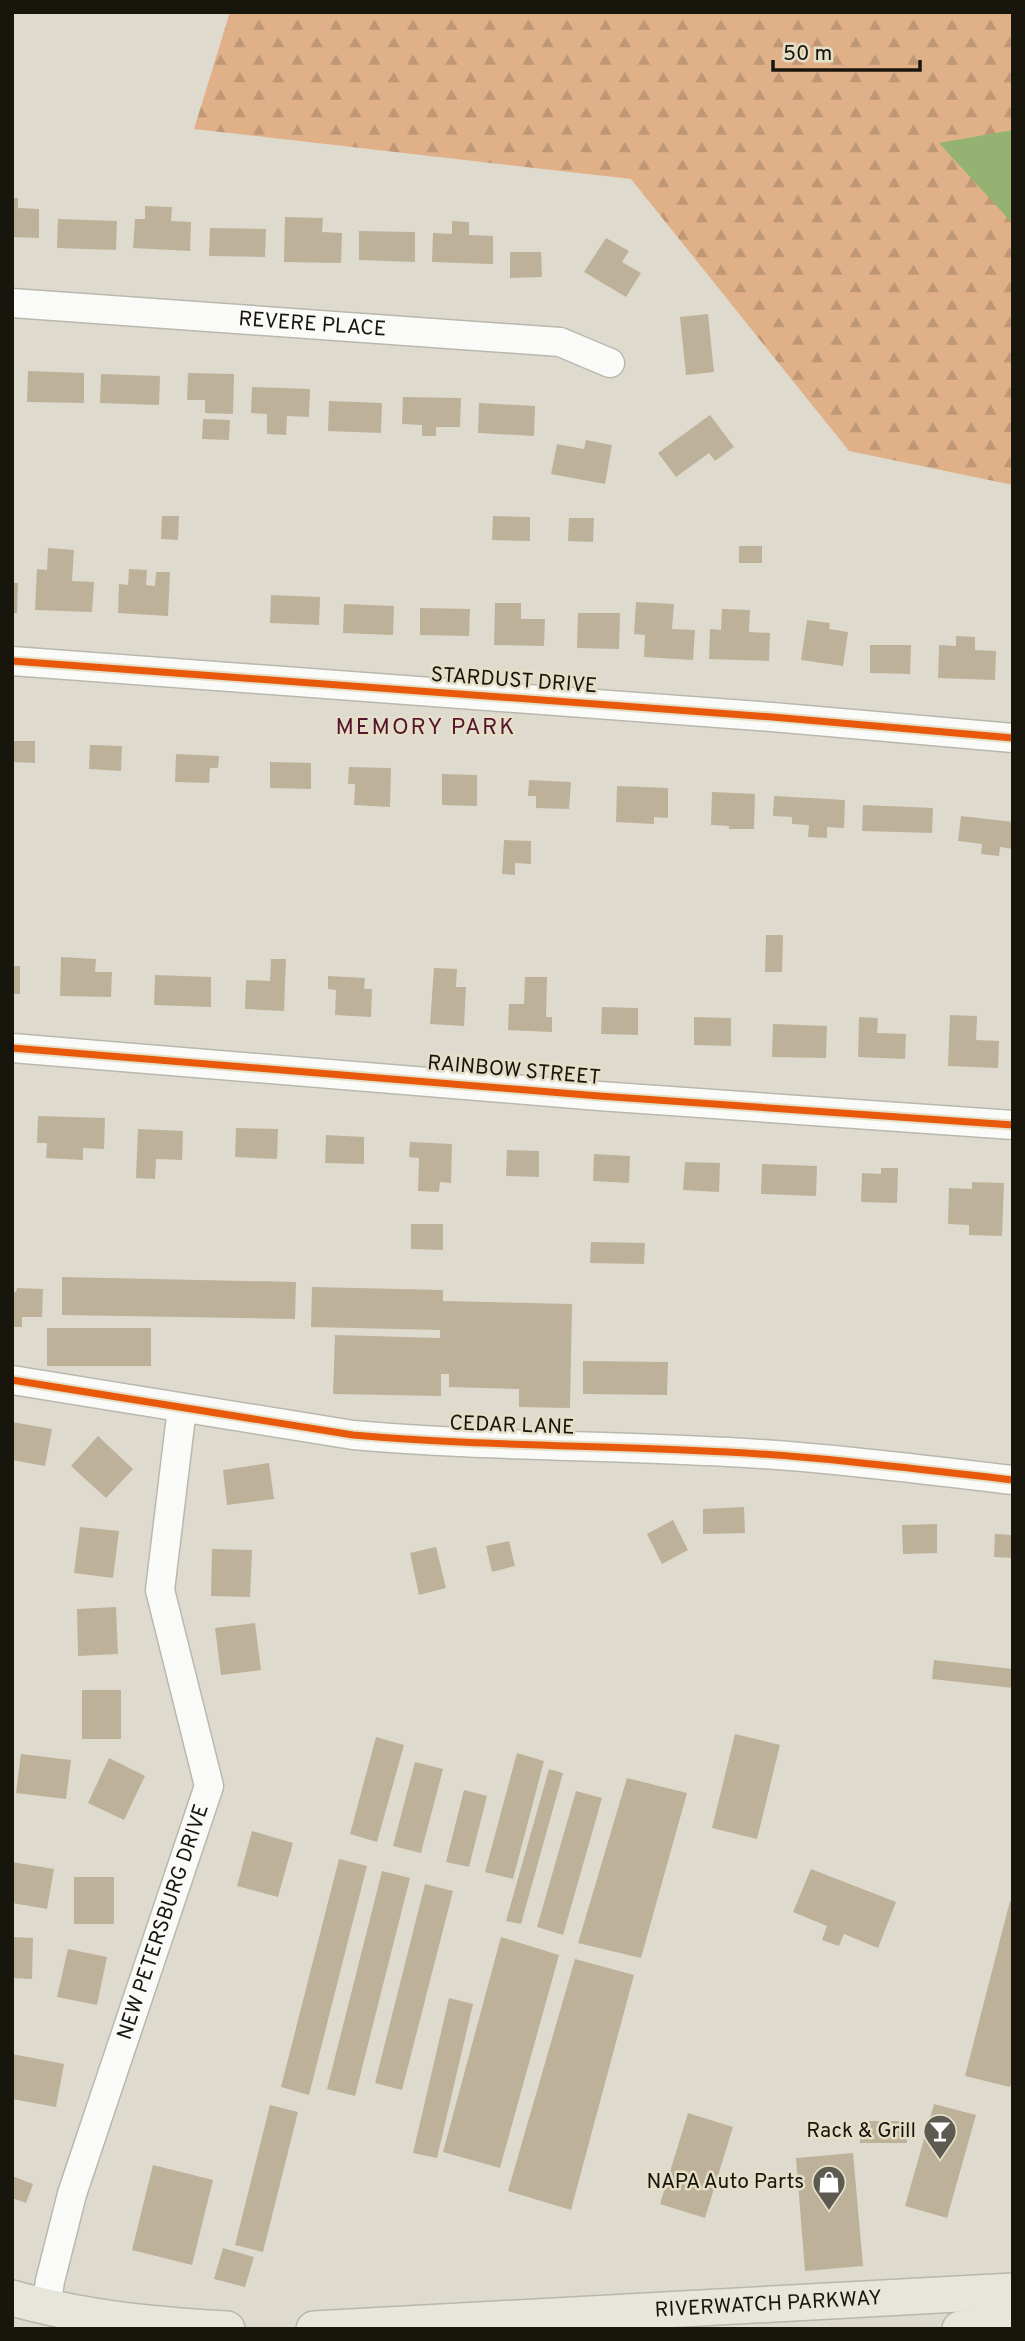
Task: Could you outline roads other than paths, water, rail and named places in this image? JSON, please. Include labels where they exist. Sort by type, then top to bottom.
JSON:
[{"type":"main road","name":"RIVERWATCH PARKWAY","points":[[314,2329],[1013,2291]]},
{"type":"main road","points":[[12,2298],[46,2308],[144,2323],[228,2329]]},
{"type":"main road","points":[[960,2329],[1013,2325]]},
{"type":"street","name":"REVERE PLACE","points":[[12,303],[560,342],[610,363]]},
{"type":"street","name":"STARDUST DRIVE","points":[[12,661],[772,717],[1013,738]]},
{"type":"street","name":"RAINBOW STREET","points":[[12,1048],[599,1096],[1013,1125]]},
{"type":"street","name":"CEDAR LANE","points":[[12,1380],[353,1435],[410,1440],[806,1457],[1013,1480]]},
{"type":"street","name":"NEW PETERSBURG DRIVE","points":[[46,2308],[50,2281],[72,2194],[209,1786],[160,1590],[182,1408]]},
{"type":"place","name":"Rack & Grill","points":[[940,2161]]},
{"type":"place","name":"NAPA Auto Parts","points":[[829,2212]]},
{"type":"district","name":"MEMORY PARK","points":[[426,728]]}]
